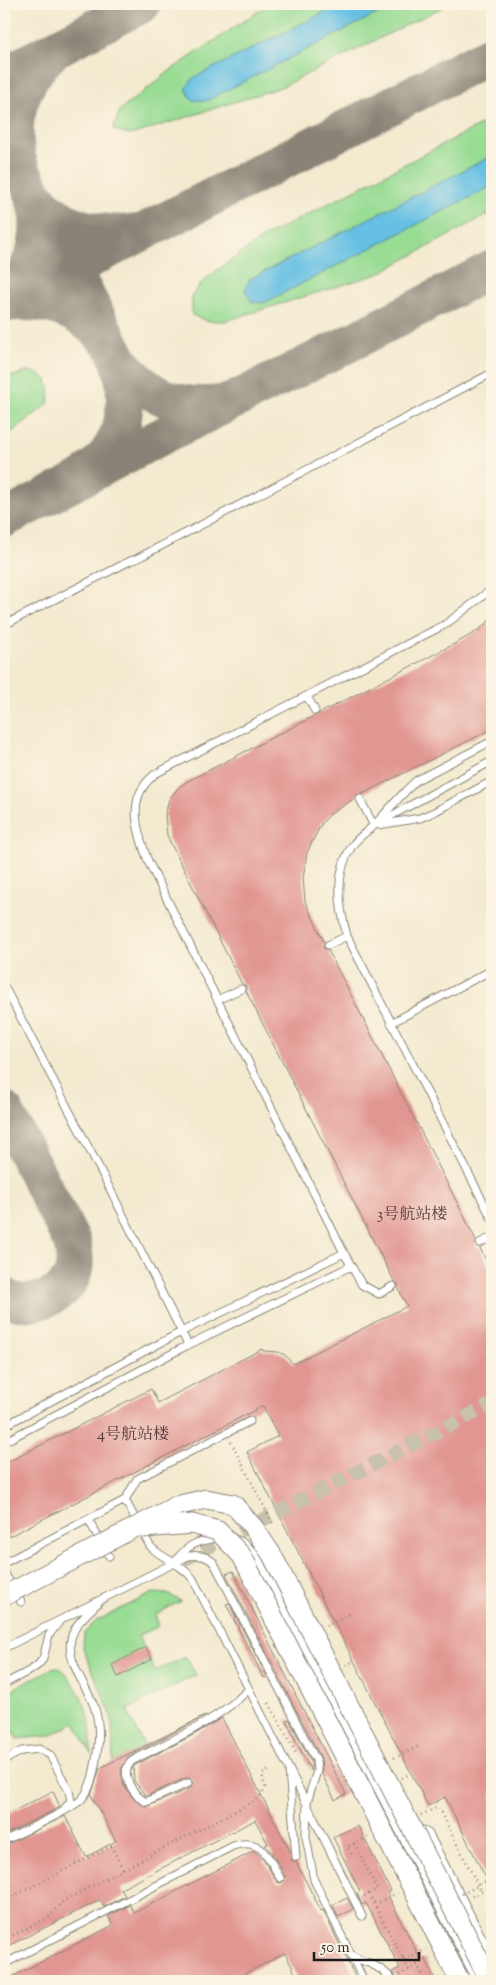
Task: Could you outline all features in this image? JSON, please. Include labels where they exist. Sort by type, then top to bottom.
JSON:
[{"type":"main road","points":[[12,1599],[132,1529],[176,1506],[206,1499],[233,1504],[254,1528],[272,1555],[490,1981]]},
{"type":"main road","points":[[132,1529],[192,1524],[218,1531],[242,1556],[460,1981]]},
{"type":"lane","points":[[4,625],[130,560],[136,559],[492,373]]},
{"type":"lane","points":[[393,1286],[379,1294],[362,1285],[344,1253],[148,861],[138,827],[137,810],[139,795],[144,785],[155,774],[446,624],[492,588]]},
{"type":"lane","points":[[307,696],[315,711]]},
{"type":"lane","points":[[492,741],[416,780],[406,789],[374,826],[353,844],[346,856],[340,877],[339,898],[347,936],[492,1219]]},
{"type":"lane","points":[[374,826],[492,761]]},
{"type":"lane","points":[[374,826],[420,818],[492,781]]},
{"type":"lane","points":[[360,799],[374,826]]},
{"type":"lane","points":[[328,946],[347,936]]},
{"type":"lane","points":[[391,1023],[492,970]]},
{"type":"lane","points":[[4,986],[105,1179],[188,1345]]},
{"type":"lane","points":[[217,1000],[240,989]]},
{"type":"lane","points":[[480,1243],[492,1237]]},
{"type":"lane","points":[[4,1426],[181,1332],[344,1253]]},
{"type":"lane","points":[[4,1442],[188,1345],[351,1266]]},
{"type":"lane","points":[[4,1563],[125,1500],[137,1479],[250,1421]]},
{"type":"lane","points":[[125,1500],[150,1546],[162,1556],[186,1570],[193,1579],[248,1690],[289,1765],[362,1916]]},
{"type":"lane","points":[[88,1519],[109,1556]]},
{"type":"lane","points":[[175,1562],[182,1550],[205,1539],[224,1537],[238,1540],[251,1549],[259,1560],[477,1981]]},
{"type":"lane","points":[[4,1648],[188,1556],[200,1555],[209,1558],[218,1567],[316,1760],[317,1771],[307,1802],[306,1837],[314,1880],[364,1981]]},
{"type":"lane","points":[[4,1572],[12,1599]]},
{"type":"lane","points":[[4,1841],[82,1799],[92,1782],[100,1732],[94,1705],[75,1666],[70,1649],[71,1636],[80,1622],[102,1599]]},
{"type":"lane","points":[[4,1684],[38,1665],[43,1659],[49,1635],[60,1620]]},
{"type":"lane","points":[[188,1783],[146,1802],[135,1793],[125,1770],[132,1761],[218,1715],[235,1703],[248,1690]]},
{"type":"lane","points":[[4,1760],[22,1751],[39,1748],[50,1755],[69,1791],[70,1801],[64,1810]]},
{"type":"lane","points":[[289,1765],[296,1857]]},
{"type":"lane","points":[[402,1835],[409,1835],[423,1830],[429,1834],[492,1958]]},
{"type":"lane","points":[[4,1964],[244,1842],[259,1846],[268,1856],[280,1878]]},
{"type":"lane","points":[[349,1952],[357,1959],[371,1964],[394,1979]]},
{"type":"path","points":[[344,1666],[354,1661]]},
{"type":"path","points":[[269,1702],[297,1755]]},
{"type":"path","points":[[4,1940],[49,1917],[63,1901],[254,1801],[262,1794],[265,1787],[262,1774],[271,1769]]},
{"type":"path","points":[[401,1778],[411,1773]]},
{"type":"path","points":[[351,1854],[347,1847],[372,1835]]},
{"type":"path","points":[[354,1844],[370,1874]]},
{"type":"path","points":[[4,1901],[111,1846],[123,1869]]},
{"type":"path","points":[[374,1902],[380,1902],[401,1891]]},
{"type":"path","points":[[368,1893],[409,1970]]},
{"type":"path","points":[[403,1958],[409,1958],[430,1947]]},
{"type":"path","points":[[394,1979],[417,1965],[426,1981]]},
{"type":"green space","points":[[269,4],[449,4],[281,87],[131,135],[113,130],[120,110],[171,70]]},
{"type":"green space","points":[[492,119],[492,212],[378,274],[225,321],[207,321],[192,315],[192,295],[204,280],[262,238]]},
{"type":"green space","points":[[28,371],[37,373],[47,380],[50,393],[48,404],[4,438],[4,379]]},
{"type":"green space","points":[[153,1593],[167,1594],[181,1601],[155,1615],[159,1626],[138,1636],[155,1671],[186,1657],[196,1675],[127,1710],[146,1749],[113,1767],[112,1717],[83,1648],[84,1633],[96,1621]]},
{"type":"green space","points":[[59,1668],[64,1671],[73,1683],[89,1718],[91,1754],[75,1723],[49,1736],[17,1739],[6,1716],[4,1717],[4,1694],[51,1669]]},
{"type":"water","points":[[341,4],[396,4],[206,101],[192,100],[186,89],[193,78]]},
{"type":"water","points":[[492,156],[492,186],[264,303],[252,302],[245,290],[250,279]]},
{"type":"building","points":[[492,618],[492,729],[357,795],[329,815],[322,823],[307,853],[303,878],[305,901],[324,942],[323,948],[328,950],[476,1240],[476,1246],[480,1248],[492,1272],[492,1890],[445,1797],[428,1806],[247,1452],[278,1436],[263,1406],[4,1539],[4,1464],[151,1389],[158,1403],[262,1349],[263,1351],[278,1352],[285,1355],[293,1364],[407,1306],[398,1288],[398,1284],[394,1281],[246,991],[246,986],[242,984],[172,846],[167,835],[165,815],[169,799],[186,782],[458,642],[479,630]]},
{"type":"building","points":[[233,1571],[346,1794],[335,1800],[322,1774],[321,1758],[226,1574]]},
{"type":"building","points":[[229,1603],[267,1677],[264,1678],[226,1604]]},
{"type":"building","points":[[146,1647],[152,1659],[118,1677],[112,1665]]},
{"type":"building","points":[[207,1715],[128,1757],[121,1770],[124,1786],[133,1798],[146,1807],[191,1788],[193,1781],[191,1778],[186,1778],[146,1796],[134,1781],[133,1768],[135,1765],[222,1718],[290,1851],[291,1860],[296,1862],[321,1911],[323,1910],[357,1981],[299,1981],[285,1953],[231,1981],[4,1981],[113,1925],[108,1916],[130,1905],[134,1913],[254,1851],[263,1859],[277,1882],[284,1881],[285,1875],[265,1845],[268,1844],[255,1820],[121,1889],[125,1896],[104,1907],[100,1900],[4,1948],[4,1846],[65,1816],[86,1857],[116,1841],[91,1795],[100,1768]]},
{"type":"building","points":[[289,1719],[311,1762],[311,1771],[286,1720]]},
{"type":"building","points":[[53,1791],[60,1807],[4,1835],[4,1816]]},
{"type":"building","points":[[358,1826],[391,1891],[387,1893],[421,1960],[425,1958],[436,1981],[398,1981],[392,1972],[400,1968],[366,1903],[362,1905],[357,1893],[360,1891],[333,1837]]},
{"type":"building","points":[[347,1898],[353,1909],[338,1917],[333,1905]]},
{"type":"taxiway","points":[[4,75],[142,4]]},
{"type":"taxiway","points":[[19,164],[15,134],[19,105],[31,77],[50,54]]},
{"type":"taxiway","points":[[4,303],[492,54]]},
{"type":"taxiway","points":[[4,136],[119,360],[123,375],[125,405],[119,433],[112,446],[92,469]]},
{"type":"taxiway","points":[[39,200],[60,219],[73,225],[99,232],[141,233]]},
{"type":"taxiway","points":[[4,302],[21,281],[33,256],[37,243],[38,229],[35,202]]},
{"type":"taxiway","points":[[4,519],[166,434],[348,344],[492,269]]},
{"type":"taxiway","points":[[6,303],[34,302],[60,307],[83,319],[105,338]]},
{"type":"taxiway","points":[[119,360],[130,373],[153,392],[166,398],[179,403],[193,405],[226,403]]},
{"type":"taxiway","points":[[4,1110],[72,1242],[75,1261],[74,1271],[70,1280],[49,1298],[40,1301],[21,1302],[4,1296]]},
{"type":"tunnel","points":[[183,1560],[492,1404]]}]
